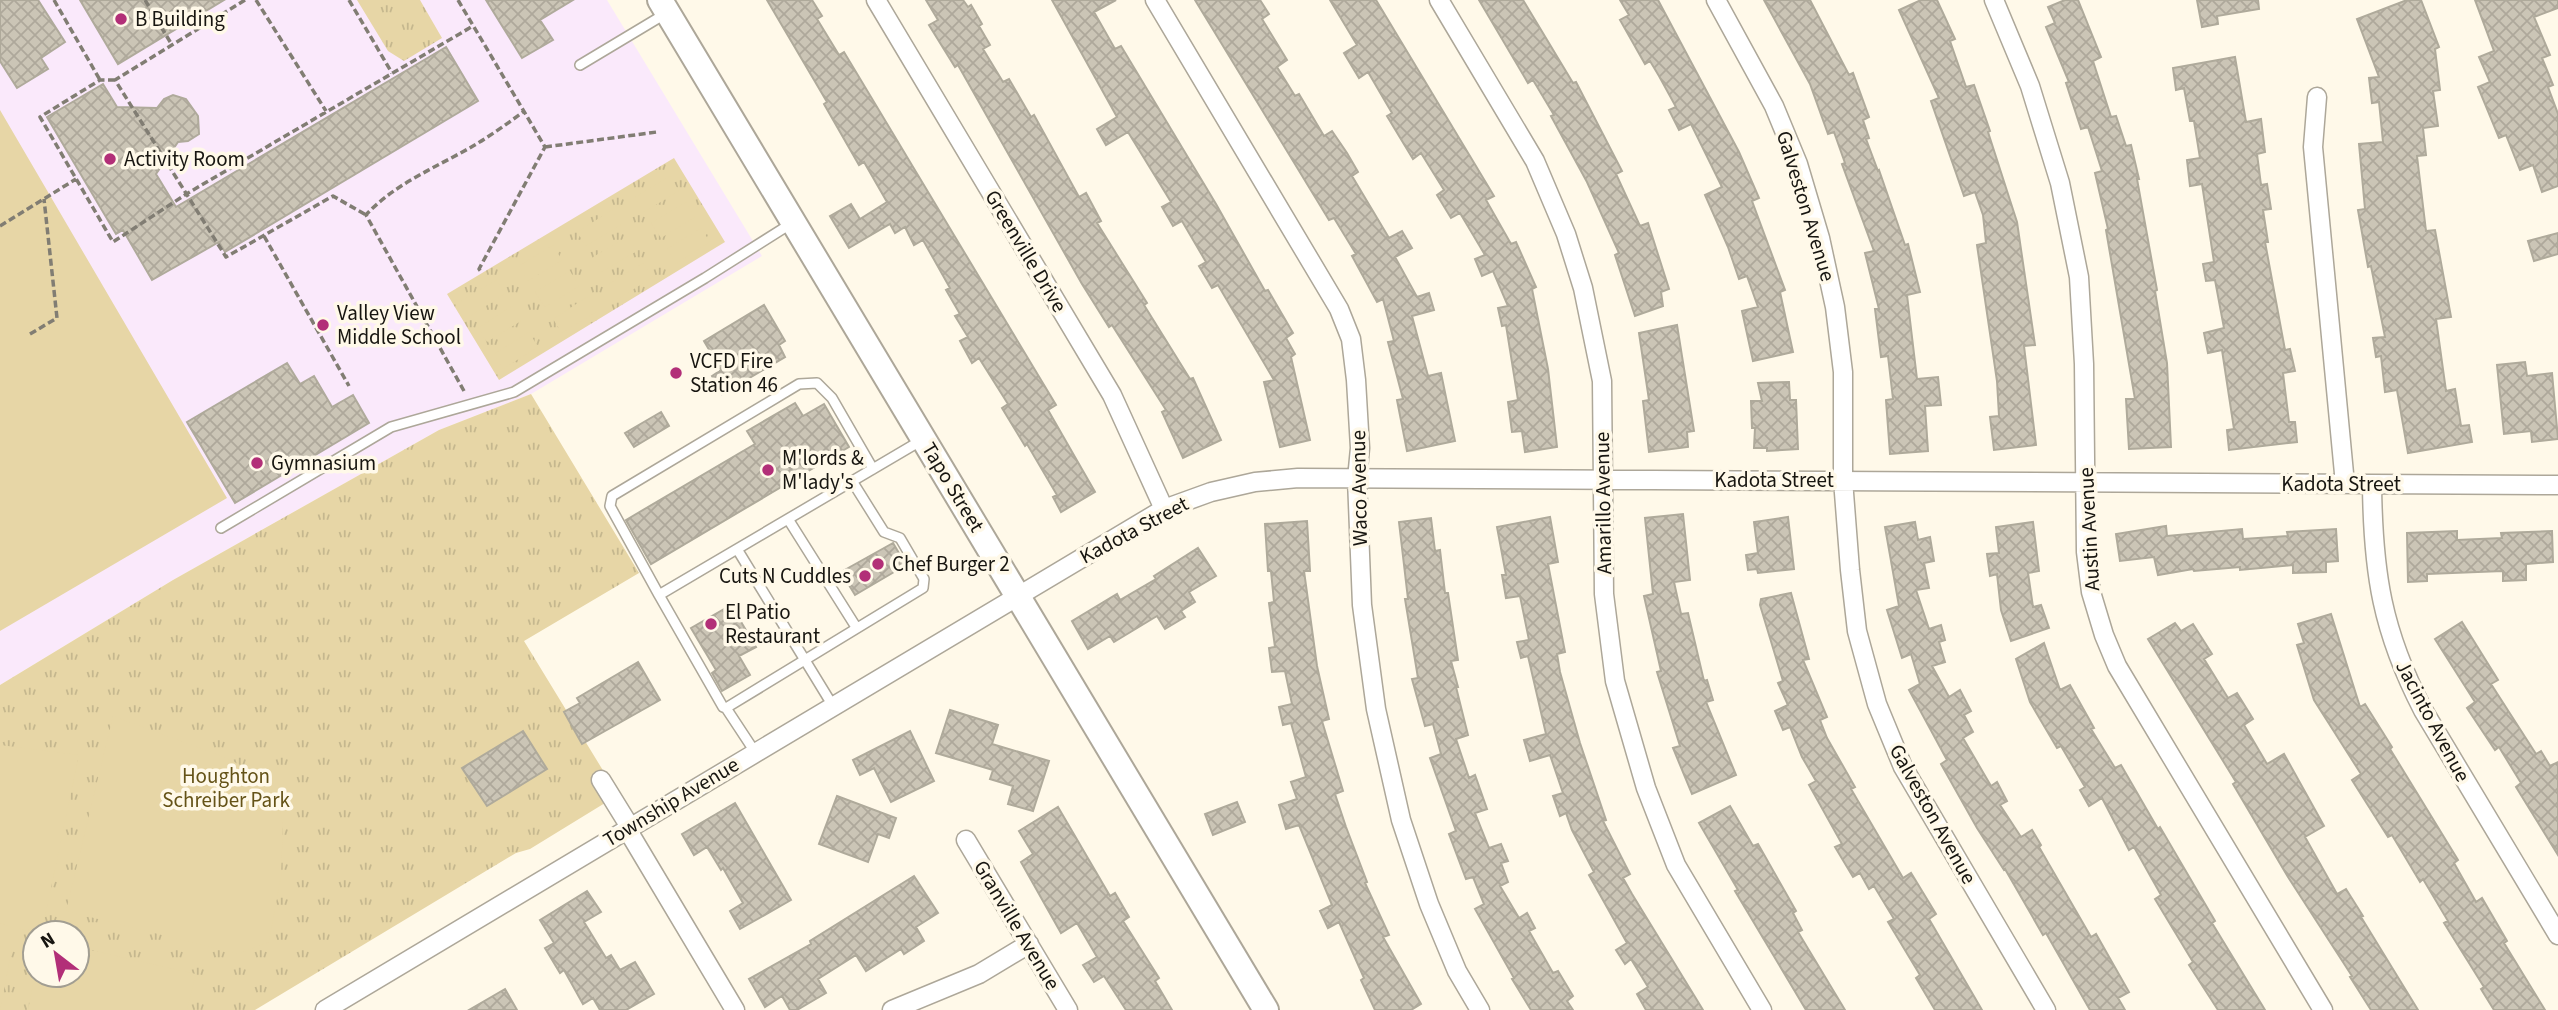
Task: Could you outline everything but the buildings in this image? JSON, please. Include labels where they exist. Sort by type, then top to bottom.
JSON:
[{"type":"street","name":"Greenville Drive","points":[[876,0],[1112,395],[1164,509]]},
{"type":"street","name":"Waco Avenue","points":[[1155,0],[1339,309],[1351,339],[1360,448],[1357,479],[1362,605],[1376,709],[1401,820],[1429,904],[1457,971],[1480,1010]]},
{"type":"street","name":"Amarillo Avenue","points":[[1439,0],[1535,162],[1566,234],[1583,288],[1602,381],[1604,594],[1615,681],[1646,788],[1676,865],[1762,1010]]},
{"type":"street","name":"Galveston Avenue","points":[[1716,0],[1745,48],[1774,106],[1798,164],[1820,238],[1835,307],[1843,372],[1843,480],[1857,631],[1877,704],[1903,767],[2046,1010]]},
{"type":"street","name":"Austin Avenue","points":[[1994,0],[2030,86],[2060,183],[2079,278],[2084,364],[2086,552],[2091,592],[2104,635],[2117,666],[2323,1010]]},
{"type":"street","name":"Tapo Street","points":[[664,6],[1266,1010]]},
{"type":"street","points":[[2317,97],[2313,147],[2345,484]]},
{"type":"street","name":"Kadota Street","points":[[1017,595],[1164,509],[1211,492],[1255,482],[1298,478],[2558,485]]},
{"type":"street","name":"Jacinto Avenue","points":[[2372,485],[2373,542],[2379,589],[2388,628],[2406,676],[2423,710],[2558,936]]},
{"type":"street","name":"Township Avenue","points":[[325,1010],[1017,595]]},
{"type":"street","points":[[601,780],[735,1010]]},
{"type":"street","name":"Granville Avenue","points":[[966,840],[1069,1010]]},
{"type":"street","points":[[892,1010],[979,974],[1029,944]]},
{"type":"lane","points":[[580,65],[664,6]]},
{"type":"lane","points":[[221,528],[391,426],[514,392],[793,222]]},
{"type":"lane","points":[[755,752],[723,707],[659,595],[610,506],[612,495],[799,384],[817,383],[832,398],[873,469]]},
{"type":"lane","points":[[659,595],[924,439]]},
{"type":"lane","points":[[726,708],[923,588],[924,579],[900,538],[884,532],[852,481]]},
{"type":"lane","points":[[788,519],[856,627]]},
{"type":"lane","points":[[737,549],[833,706]]},
{"type":"path","points":[[54,0],[100,80]]},
{"type":"path","points":[[145,0],[172,44]]},
{"type":"path","points":[[245,0],[115,80],[100,80],[40,117],[113,242],[188,193],[473,26]]},
{"type":"path","points":[[256,0],[326,112]]},
{"type":"path","points":[[349,0],[392,73]]},
{"type":"path","points":[[458,0],[545,147]]},
{"type":"path","points":[[115,80],[226,257],[333,196],[366,215],[471,403]]},
{"type":"path","points":[[366,215],[418,177],[474,145],[523,112]]},
{"type":"path","points":[[545,147],[657,132]]},
{"type":"path","points":[[482,273],[479,269],[545,147]]},
{"type":"path","points":[[0,226],[76,179]]},
{"type":"path","points":[[30,334],[57,318],[44,199]]},
{"type":"path","points":[[264,236],[349,386]]},
{"type":"shaded area","name":"Valley View Middle School","points":[[0,0],[607,0],[762,256],[531,394],[439,430],[173,580],[0,685]]},
{"type":"green space","points":[[357,0],[420,0],[442,38],[404,61],[388,51]]},
{"type":"green space","points":[[0,110],[227,498],[0,631]]},
{"type":"green space","points":[[674,158],[725,242],[499,380],[447,294]]},
{"type":"green space","points":[[670,176],[679,191],[644,212],[635,197]]},
{"type":"green space","points":[[686,202],[695,217],[661,238],[651,223]]},
{"type":"green space","points":[[612,210],[621,225],[586,246],[577,232]]},
{"type":"green space","points":[[701,228],[710,242],[676,264],[667,249]]},
{"type":"green space","points":[[628,236],[637,251],[602,272],[593,257]]},
{"type":"green space","points":[[553,245],[562,260],[528,281],[519,266]]},
{"type":"green space","points":[[643,263],[653,277],[618,299],[609,284]]},
{"type":"green space","points":[[570,271],[579,286],[545,307],[535,292]]},
{"type":"green space","points":[[496,280],[505,294],[470,316],[461,301]]},
{"type":"green space","points":[[587,297],[596,312],[562,333],[553,319]]},
{"type":"green space","points":[[512,306],[521,321],[487,342],[478,328]]},
{"type":"green space","points":[[529,332],[538,347],[503,369],[494,354]]},
{"type":"green space","name":"Houghton Schreiber Park","points":[[531,394],[639,573],[524,641],[618,795],[255,1010],[0,1010],[0,685],[173,580],[439,430]]},
{"type":"green space","points":[[113,716],[227,758],[267,780],[278,798],[283,824],[281,876],[269,942],[238,954],[66,911]]},
{"type":"green space","points":[[0,745],[79,755],[44,919],[21,919],[21,929],[0,923]]},
{"type":"green space","points":[[0,946],[12,949],[0,1010]]},
{"type":"green space","points":[[91,950],[196,974],[187,1010],[28,1010],[32,989],[91,989]]},
{"type":"place","name":"B Building","points":[[121,19]]},
{"type":"place","name":"Activity Room","points":[[110,159]]},
{"type":"place","name":"Valley View Middle School","points":[[323,325]]},
{"type":"place","name":"VCFD Fire Station 46","points":[[676,373]]},
{"type":"place","name":"Gymnasium","points":[[257,463]]},
{"type":"place","name":"M'lords & M'lady's","points":[[768,470]]},
{"type":"place","name":"Chef Burger 2","points":[[878,564]]},
{"type":"place","name":"Cuts N Cuddles","points":[[865,576]]},
{"type":"place","name":"El Patio Restaurant","points":[[711,624]]}]
